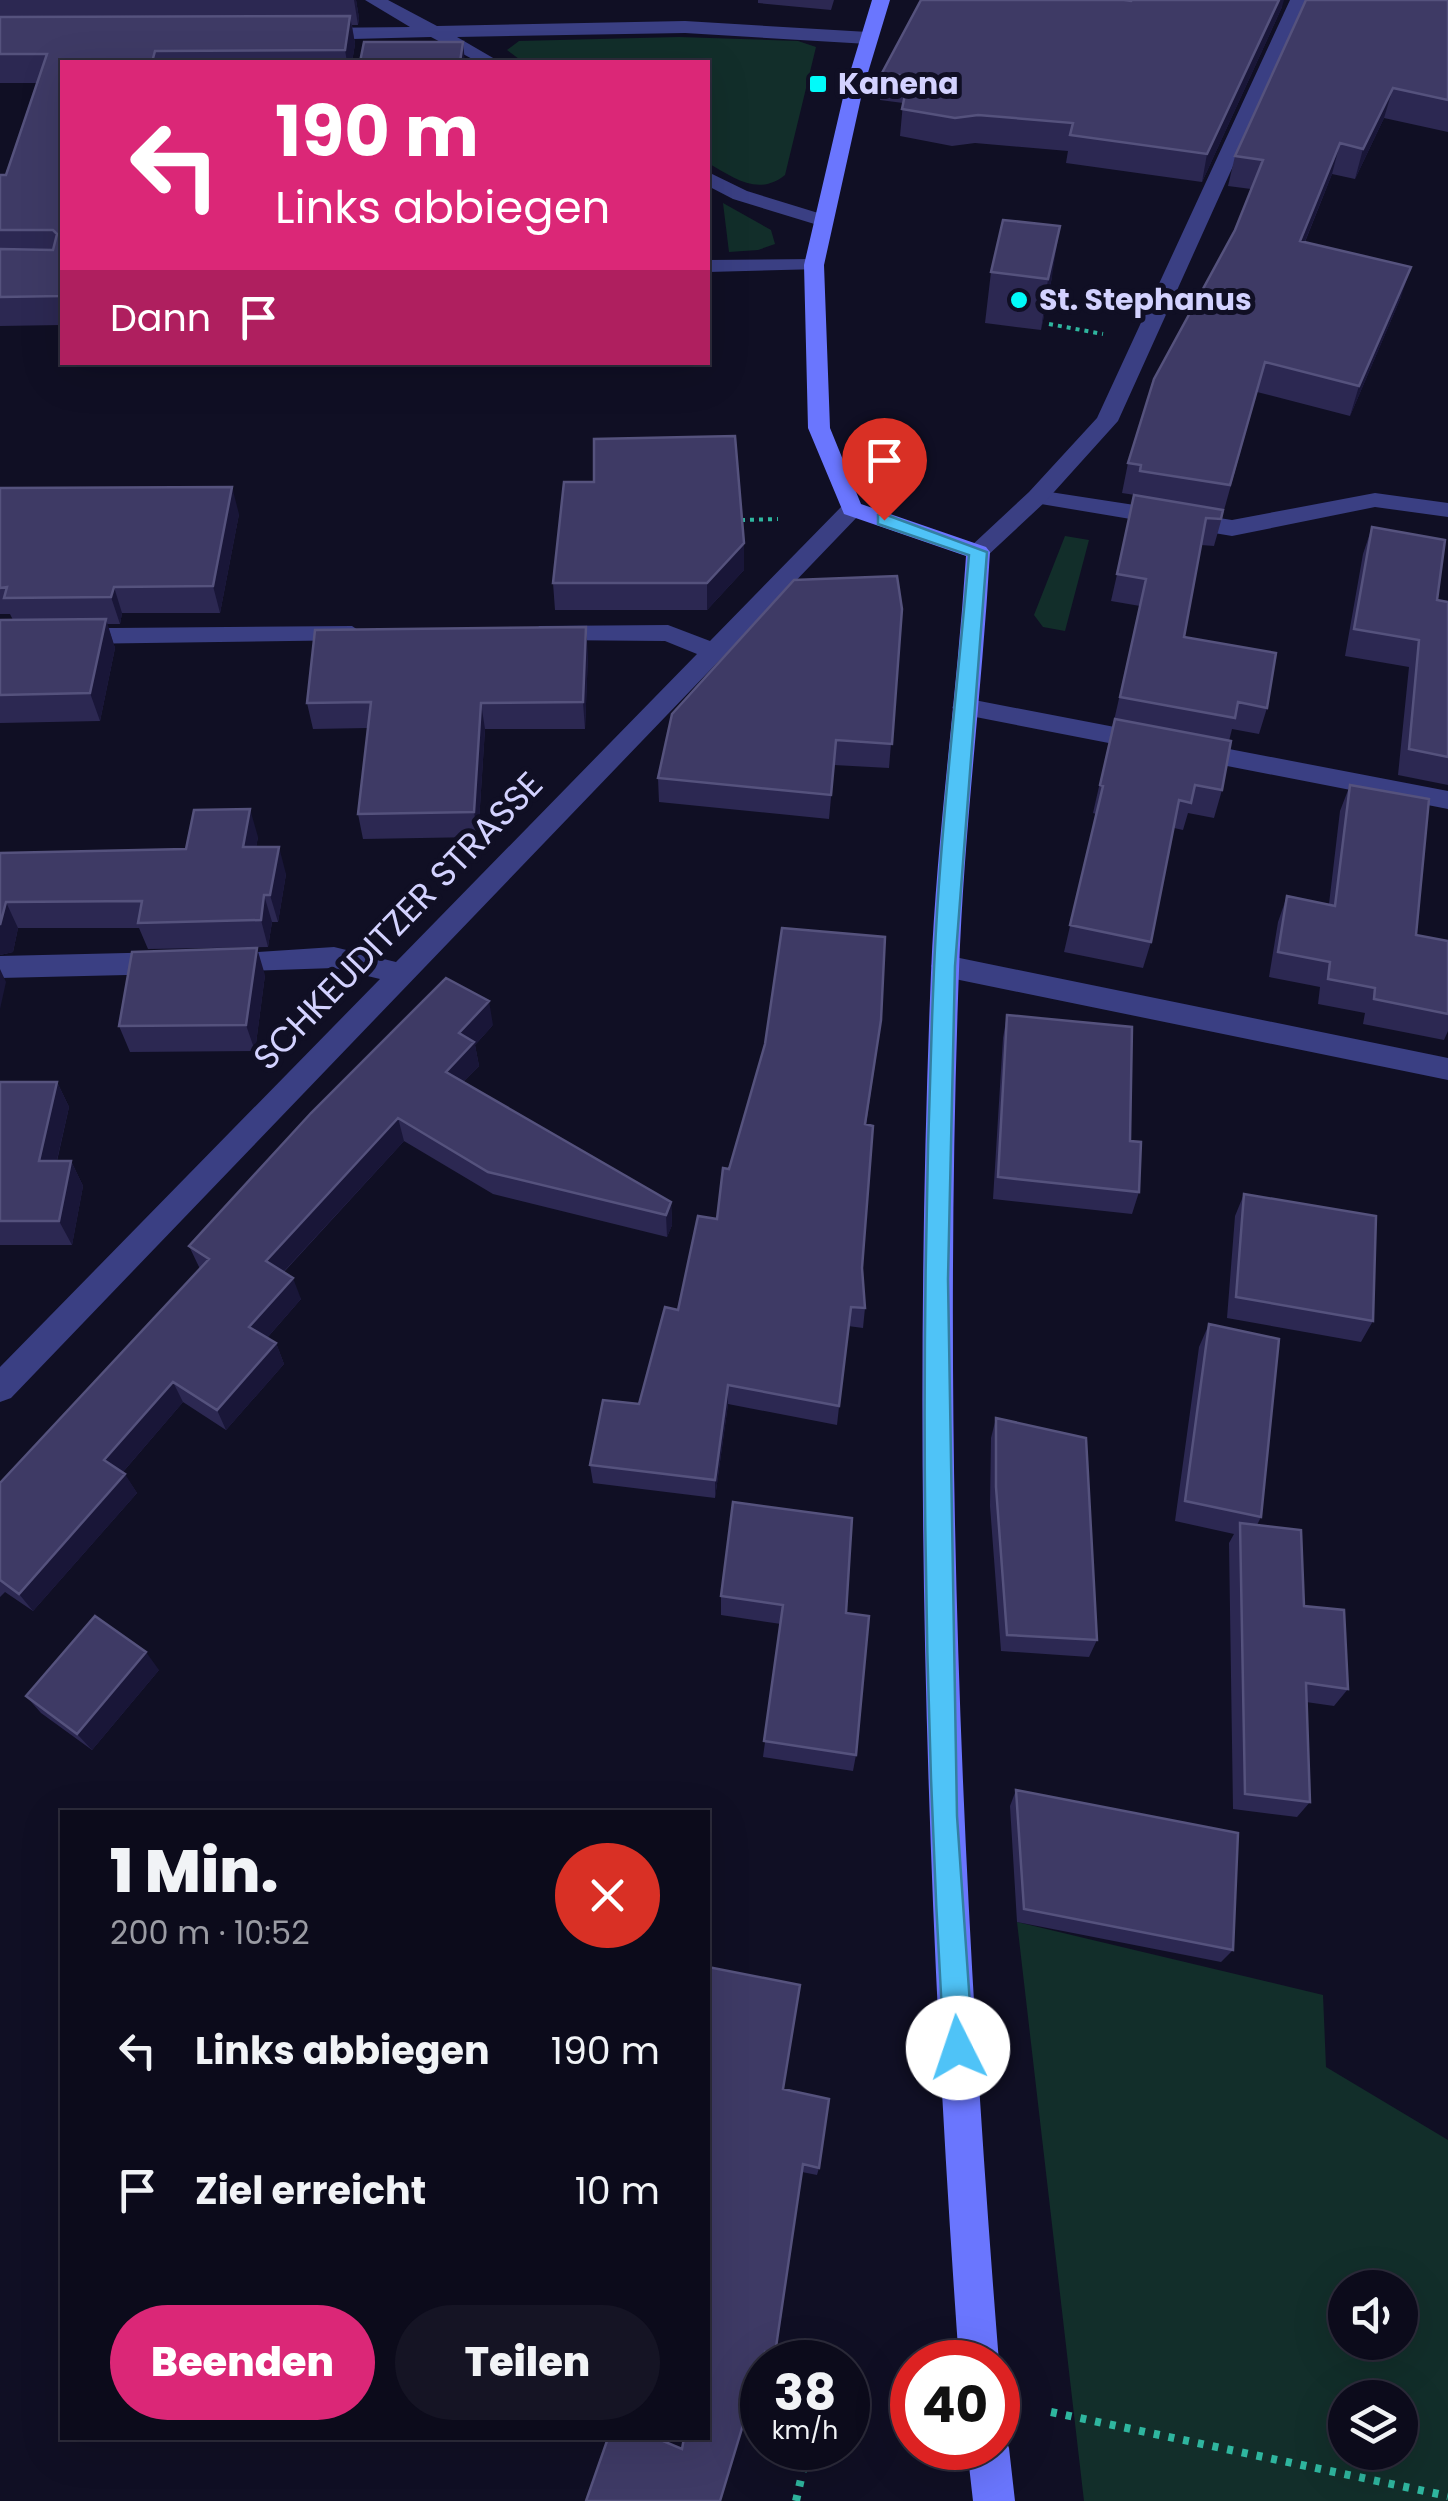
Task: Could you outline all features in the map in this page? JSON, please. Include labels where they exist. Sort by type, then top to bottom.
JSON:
[{"type":"street","points":[[374,0],[487,60]]},
{"type":"street","points":[[881,0],[821,220],[814,266],[819,428],[852,508],[978,552]]},
{"type":"street","points":[[978,2340],[943,1816],[937,1279],[945,966],[978,552],[1037,497],[1107,420],[1299,0]]},
{"type":"street","points":[[298,34],[686,28],[868,38]]},
{"type":"street","points":[[710,179],[740,195],[821,220]]},
{"type":"street","points":[[710,266],[814,266]]},
{"type":"street","points":[[1037,497],[1232,528],[1375,500],[1448,510]]},
{"type":"street","name":"SCHKEUDITZER STRASSE","points":[[0,1388],[852,508]]},
{"type":"street","points":[[514,632],[652,632],[684,638],[712,651]]},
{"type":"street","points":[[0,637],[375,634]]},
{"type":"street","points":[[964,707],[1448,800]]},
{"type":"street","points":[[0,967],[345,958],[373,961],[398,975]]},
{"type":"street","points":[[945,966],[1448,1069]]},
{"type":"street","points":[[990,2470],[994,2501]]},
{"type":"path","points":[[741,520],[778,519]]},
{"type":"path","points":[[1051,2412],[1448,2496]]},
{"type":"path","points":[[796,2501],[803,2470]]},
{"type":"green space","points":[[679,37],[798,41],[816,47],[785,175],[755,185],[710,164],[710,60],[520,60],[507,50],[519,41]]},
{"type":"green space","points":[[723,203],[771,230],[775,244],[729,252]]},
{"type":"green space","points":[[1065,536],[1089,540],[1065,631],[1043,627],[1034,615]]},
{"type":"green space","points":[[1017,1922],[1323,1995],[1326,2067],[1448,2140],[1448,2501],[1084,2501]]},
{"type":"building","points":[[921,0],[1279,0],[1207,154],[1070,135],[1073,123],[978,115],[955,118],[902,109],[909,76],[882,73]]},
{"type":"building","points":[[1306,0],[1448,0],[1448,100],[1393,88],[1363,149],[1340,143],[1300,241],[1411,267],[1359,386],[1265,362],[1230,485],[1140,471],[1141,465],[1128,463],[1154,379],[1235,230],[1263,160],[1235,156]]},
{"type":"building","points":[[350,16],[345,50],[155,51],[153,60],[60,60],[60,296],[0,297],[0,249],[53,250],[57,234],[53,230],[0,230],[0,175],[6,175],[47,54],[0,54],[0,17]]},
{"type":"building","points":[[364,42],[463,42],[460,60],[360,60]]},
{"type":"building","points":[[1003,220],[1060,226],[1048,279],[991,272]]},
{"type":"building","points":[[735,436],[744,543],[707,583],[553,583],[564,482],[594,482],[594,439]]},
{"type":"building","points":[[232,487],[213,586],[114,587],[111,597],[4,598],[7,587],[0,588],[0,488]]},
{"type":"building","points":[[1134,495],[1223,510],[1221,519],[1206,518],[1184,637],[1276,653],[1267,708],[1238,702],[1235,718],[1120,697],[1146,579],[1117,574]]},
{"type":"building","points":[[1372,527],[1445,540],[1437,600],[1448,602],[1448,757],[1409,749],[1419,640],[1354,629]]},
{"type":"building","points":[[897,576],[902,609],[892,744],[836,740],[831,795],[658,778],[672,714],[794,580]]},
{"type":"building","points":[[106,619],[90,693],[0,695],[0,620]]},
{"type":"building","points":[[586,627],[583,702],[481,703],[474,812],[358,814],[371,702],[307,703],[315,630]]},
{"type":"building","points":[[1115,719],[1231,741],[1222,790],[1195,785],[1191,803],[1179,800],[1151,942],[1070,925]]},
{"type":"building","points":[[1350,785],[1429,799],[1416,935],[1448,941],[1448,1014],[1374,999],[1375,988],[1328,979],[1330,962],[1278,952],[1287,896],[1335,906]]},
{"type":"building","points":[[250,809],[243,847],[279,847],[270,895],[264,895],[261,920],[138,923],[142,901],[6,902],[0,925],[0,853],[186,849],[194,810]]},
{"type":"building","points":[[782,928],[885,937],[881,1020],[865,1124],[873,1126],[862,1268],[865,1308],[851,1307],[839,1406],[728,1385],[715,1480],[590,1465],[603,1400],[639,1404],[665,1307],[678,1310],[698,1216],[717,1219],[723,1168],[729,1169],[765,1044]]},
{"type":"building","points":[[257,948],[246,1025],[119,1026],[132,952]]},
{"type":"building","points":[[446,978],[489,1001],[459,1033],[474,1042],[446,1072],[671,1202],[666,1215],[488,1172],[398,1118],[266,1261],[293,1278],[249,1327],[276,1343],[217,1410],[173,1382],[104,1460],[125,1474],[19,1594],[0,1580],[0,1483],[209,1259],[189,1246],[311,1113]]},
{"type":"building","points":[[1007,1015],[1132,1027],[1130,1141],[1141,1142],[1139,1192],[998,1177]]},
{"type":"building","points":[[0,1082],[57,1082],[39,1161],[71,1161],[59,1221],[0,1221]]},
{"type":"building","points":[[1244,1194],[1376,1216],[1373,1321],[1236,1297]]},
{"type":"building","points":[[1209,1324],[1279,1339],[1261,1517],[1185,1501]]},
{"type":"building","points":[[996,1418],[1086,1438],[1097,1640],[1007,1635],[996,1487]]},
{"type":"building","points":[[733,1502],[852,1518],[846,1613],[869,1616],[856,1755],[764,1741],[783,1605],[721,1596]]},
{"type":"building","points":[[1240,1523],[1301,1530],[1304,1606],[1344,1610],[1348,1689],[1306,1683],[1310,1802],[1245,1794]]},
{"type":"building","points":[[95,1616],[146,1652],[77,1734],[26,1696]]},
{"type":"building","points":[[1016,1790],[1238,1833],[1233,1950],[1024,1909]]},
{"type":"building","points":[[710,1967],[800,1985],[783,2089],[829,2099],[819,2168],[803,2164],[777,2340],[740,2340],[740,2435],[720,2501],[586,2501],[607,2440],[661,2440],[682,2449],[684,2440],[710,2440]]},
{"type":"place","name":"Kanena","points":[[818,84]]},
{"type":"place","name":"St. Stephanus","points":[[1019,300]]},
{"type":"route","points":[[884,520],[978,552],[945,966],[937,1279],[943,1816],[958,2048]]}]
